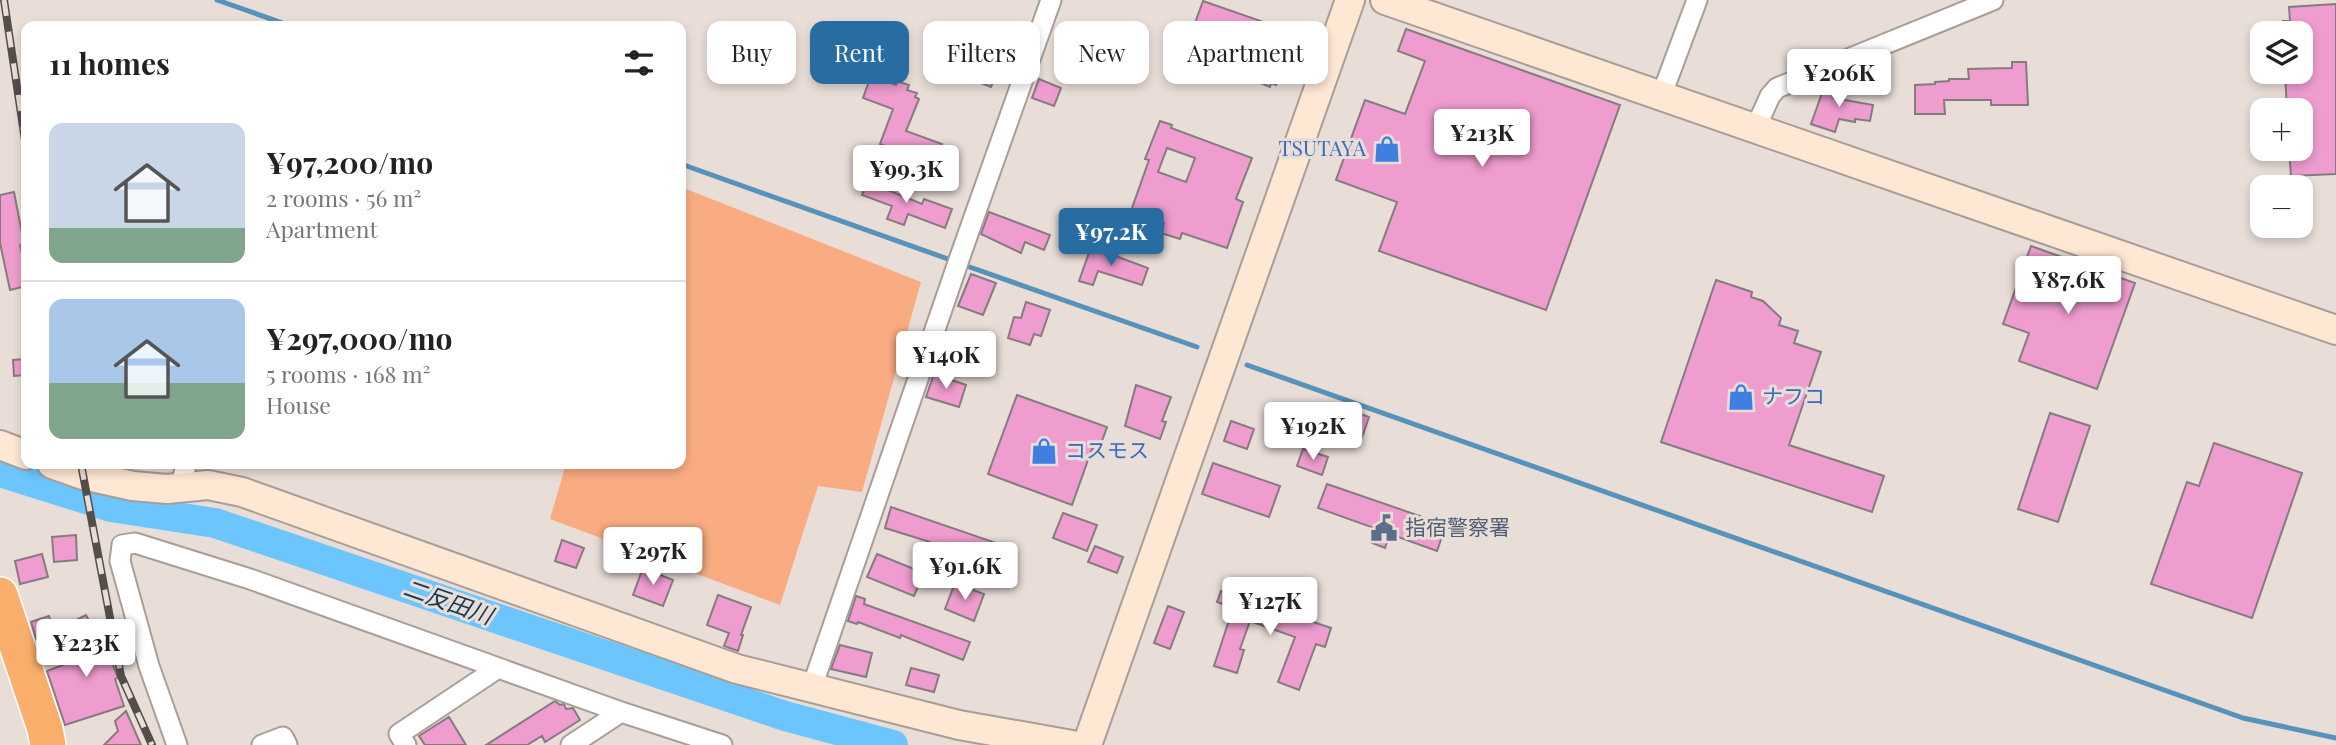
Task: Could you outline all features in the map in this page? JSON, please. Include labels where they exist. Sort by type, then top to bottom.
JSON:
[{"type":"highway","points":[[3,612],[46,729],[48,745]]},
{"type":"street","points":[[812,687],[1051,0]]},
{"type":"street","points":[[1087,745],[1350,0]]},
{"type":"street","points":[[1385,0],[2336,330]]},
{"type":"street","points":[[1662,94],[1697,0]]},
{"type":"street","points":[[1756,127],[1770,96],[1777,88],[1993,0]]},
{"type":"street","points":[[0,445],[21,452]]},
{"type":"street","points":[[66,469],[133,486],[167,489],[183,475],[208,485],[242,492],[737,668],[959,725],[1072,745]]},
{"type":"street","points":[[177,745],[149,666],[120,561],[122,545],[135,544],[250,579],[621,712],[722,745]]},
{"type":"street","points":[[407,745],[399,734],[498,668]]},
{"type":"street","points":[[572,745],[621,712]]},
{"type":"street","points":[[262,745],[283,737],[288,745]]},
{"type":"shaded area","points":[[686,189],[921,282],[862,492],[818,486],[780,605],[550,519],[565,469],[686,469]]},
{"type":"building","points":[[1203,1],[1260,21],[1196,21]]},
{"type":"building","points":[[2336,4],[2336,174],[2291,175],[2290,161],[2313,161],[2313,98],[2286,98],[2286,84],[2313,84],[2313,21],[2290,21],[2289,7]]},
{"type":"building","points":[[1406,29],[1620,105],[1546,310],[1379,251],[1397,202],[1336,180],[1365,100],[1405,114],[1425,61],[1398,51]]},
{"type":"building","points":[[1874,62],[1881,77],[1860,86],[1853,70]]},
{"type":"building","points":[[2012,62],[2026,62],[2028,105],[1991,105],[1991,100],[1944,100],[1945,114],[1915,114],[1915,85],[1935,84],[1949,79],[1969,79],[1968,69],[2012,68]]},
{"type":"building","points":[[1040,79],[1061,88],[1054,106],[1032,98]]},
{"type":"building","points":[[1826,82],[1850,90],[1834,98],[1873,105],[1870,121],[1839,119],[1835,132],[1811,124]]},
{"type":"building","points":[[868,84],[909,85],[907,90],[917,93],[915,97],[919,99],[906,131],[942,144],[940,148],[947,151],[945,157],[951,159],[945,174],[909,160],[911,155],[880,144],[893,109],[863,98]]},
{"type":"building","points":[[1160,121],[1172,125],[1171,128],[1252,158],[1236,199],[1243,202],[1227,248],[1182,233],[1180,239],[1161,233],[1164,223],[1131,211],[1149,160],[1145,159]],"holes":[[[1167,148],[1195,158],[1186,182],[1158,172]]]},
{"type":"building","points":[[870,176],[887,183],[885,189],[922,204],[924,199],[952,209],[945,228],[908,214],[904,225],[887,219],[892,206],[862,195]]},
{"type":"building","points":[[14,192],[21,228],[21,287],[10,290],[0,243],[0,195]]},
{"type":"building","points":[[989,212],[1050,235],[1044,250],[1025,242],[1021,253],[981,234]]},
{"type":"building","points":[[2031,246],[2135,283],[2097,389],[2019,361],[2029,333],[2003,324]]},
{"type":"building","points":[[1091,247],[1148,268],[1142,285],[1098,271],[1093,285],[1079,281]]},
{"type":"building","points":[[971,274],[996,283],[983,315],[958,306]]},
{"type":"building","name":"ナフコ","points":[[1716,280],[1752,292],[1751,297],[1763,301],[1781,318],[1779,325],[1798,331],[1794,343],[1821,352],[1789,445],[1884,476],[1872,512],[1661,442]]},
{"type":"building","points":[[1026,302],[1050,310],[1041,336],[1034,334],[1030,345],[1008,338],[1014,317],[1021,318]]},
{"type":"building","points":[[21,359],[21,375],[14,376],[13,360]]},
{"type":"building","points":[[934,374],[966,385],[959,407],[926,397]]},
{"type":"building","points":[[1136,385],[1171,397],[1162,421],[1166,422],[1160,439],[1125,426]]},
{"type":"building","name":"コスモス","points":[[1017,395],[1107,427],[1098,452],[1092,449],[1072,505],[988,474]]},
{"type":"building","points":[[1351,410],[1369,417],[1360,443],[1341,436]]},
{"type":"building","points":[[2050,413],[2090,426],[2058,522],[2018,509]]},
{"type":"building","points":[[1231,421],[1254,429],[1247,449],[1224,441]]},
{"type":"building","points":[[2214,443],[2302,473],[2252,618],[2151,584],[2187,482],[2199,486]]},
{"type":"building","points":[[1303,449],[1328,457],[1322,475],[1297,466]]},
{"type":"building","points":[[1213,463],[1280,486],[1269,517],[1202,494]]},
{"type":"building","points":[[1327,484],[1446,525],[1437,551],[1390,534],[1385,548],[1372,543],[1377,529],[1318,508]]},
{"type":"building","points":[[891,507],[999,544],[991,566],[885,528]]},
{"type":"building","points":[[1063,513],[1097,525],[1087,551],[1053,538]]},
{"type":"building","points":[[76,535],[77,560],[54,562],[52,537]]},
{"type":"building","points":[[562,540],[584,548],[576,568],[555,561]]},
{"type":"building","points":[[1095,546],[1123,557],[1117,573],[1088,562]]},
{"type":"building","points":[[42,554],[48,577],[20,584],[15,561]]},
{"type":"building","points":[[877,554],[924,573],[914,596],[867,577]]},
{"type":"building","points":[[643,568],[673,580],[663,606],[633,595]]},
{"type":"building","points":[[955,583],[984,594],[974,621],[945,609]]},
{"type":"building","points":[[1221,591],[1331,628],[1325,647],[1316,644],[1299,690],[1278,682],[1295,637],[1250,621],[1240,649],[1244,650],[1237,673],[1214,666],[1233,608],[1217,602]]},
{"type":"building","points":[[718,595],[751,607],[738,651],[724,646],[729,633],[707,625]]},
{"type":"building","points":[[856,596],[865,599],[864,604],[970,642],[963,660],[901,635],[900,638],[858,622],[848,621]]},
{"type":"building","points":[[1168,606],[1184,612],[1170,649],[1154,643]]},
{"type":"building","points":[[86,615],[103,650],[106,648],[118,678],[115,679],[124,706],[65,725],[47,671],[84,657],[68,624]]},
{"type":"building","points":[[49,616],[55,633],[36,639],[31,622]]},
{"type":"building","points":[[840,645],[872,653],[866,677],[831,669]]},
{"type":"building","points":[[911,668],[939,675],[934,692],[906,685]]},
{"type":"building","points":[[555,701],[560,705],[564,704],[566,709],[573,708],[580,720],[545,742],[542,736],[527,745],[486,745]]},
{"type":"building","points":[[126,711],[141,745],[104,745],[118,731],[115,721]]},
{"type":"building","points":[[449,717],[466,745],[425,745],[419,736]]},
{"type":"waterway","points":[[217,0],[277,21]]},
{"type":"waterway","points":[[686,166],[948,259]]},
{"type":"waterway","points":[[964,265],[1197,347]]},
{"type":"waterway","points":[[1247,365],[2243,718],[2336,738]]},
{"type":"waterway","name":"二反田川","points":[[0,472],[111,507],[215,523],[785,716],[893,745]]},
{"type":"railway","points":[[4,0],[21,114]]},
{"type":"railway","points":[[82,469],[121,676],[152,745]]},
{"type":"place","name":"TSUTAYA","points":[[1387,149]]},
{"type":"place","name":"ナフコ","points":[[1741,397]]},
{"type":"place","name":"コスモス","points":[[1044,451]]},
{"type":"place","name":"指宿警察署","points":[[1384,528]]}]
